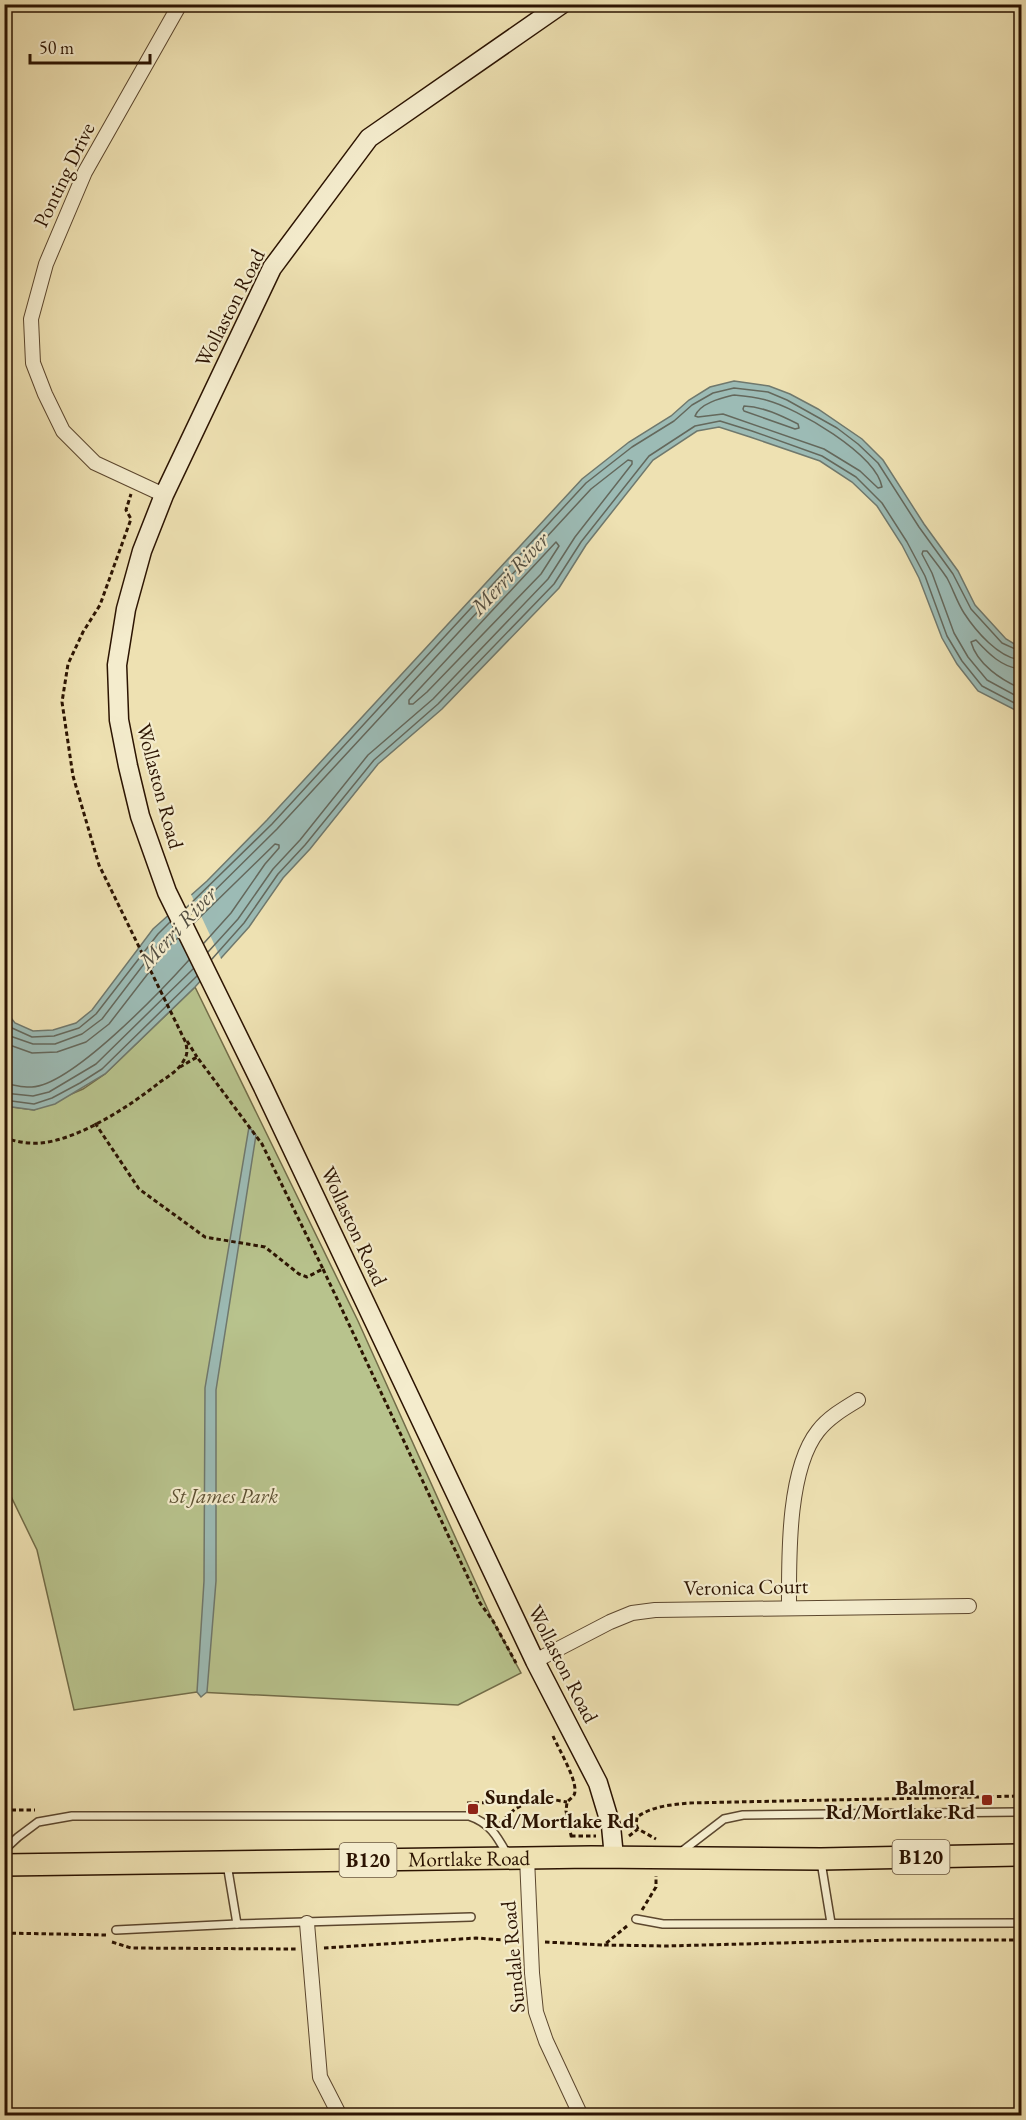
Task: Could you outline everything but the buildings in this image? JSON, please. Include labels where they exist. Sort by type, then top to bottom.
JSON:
[{"type":"main road","name":"Mortlake Road","points":[[4,1865],[574,1857],[821,1859],[1022,1856]]},
{"type":"street","name":"Ponting Drive","points":[[164,495],[95,463],[63,430],[33,363],[31,319],[46,264],[85,172],[180,4]]},
{"type":"street","name":"Wollaston Road","points":[[562,4],[369,138],[272,268],[164,495],[142,551],[126,609],[117,665],[119,720],[128,766],[140,816],[167,892],[535,1661],[587,1760],[604,1800],[611,1827],[614,1857]]},
{"type":"street","points":[[789,1608],[792,1507],[804,1452],[818,1431],[833,1416],[858,1400]]},
{"type":"street","name":"Veronica Court","points":[[535,1661],[632,1613],[655,1610],[969,1606]]},
{"type":"street","name":"Sundale Road","points":[[518,1858],[536,2012],[546,2041],[581,2115]]},
{"type":"street","points":[[307,1923],[320,2077],[340,2115]]},
{"type":"lane","points":[[675,1858],[684,1848],[714,1825],[732,1816],[1022,1812]]},
{"type":"lane","points":[[4,1850],[39,1822],[72,1816],[469,1816],[480,1820],[492,1829],[518,1858]]},
{"type":"lane","points":[[821,1859],[831,1923]]},
{"type":"lane","points":[[227,1862],[237,1924]]},
{"type":"lane","points":[[116,1930],[471,1917]]},
{"type":"lane","points":[[636,1919],[663,1924],[1022,1923]]},
{"type":"path","points":[[135,481],[126,510],[131,519],[100,604],[82,632],[68,664],[62,702],[74,776],[93,847],[106,883],[186,1043],[188,1052],[176,1070]]},
{"type":"path","points":[[180,1030],[197,1057],[262,1144],[480,1603],[493,1621],[515,1663]]},
{"type":"path","points":[[4,1137],[13,1141],[41,1143],[67,1136],[95,1124],[140,1099],[176,1070],[197,1057]]},
{"type":"path","points":[[95,1124],[139,1189],[205,1237],[265,1247],[298,1274],[307,1277],[323,1269]]},
{"type":"path","points":[[552,1734],[576,1789],[574,1796],[567,1802],[566,1811],[574,1857]]},
{"type":"path","points":[[492,1829],[515,1809],[530,1802],[544,1798],[567,1802]]},
{"type":"green space","name":"St James Park","points":[[195,987],[358,1321],[493,1621],[521,1673],[458,1705],[197,1692],[74,1710],[37,1550],[5,1484],[5,1106],[34,1110],[83,1089],[105,1074]]},
{"type":"water","name":"Merri River","points":[[734,381],[769,386],[790,394],[818,409],[862,439],[883,460],[924,524],[958,571],[975,605],[1006,639],[1021,648],[1021,713],[978,691],[957,664],[942,638],[919,578],[902,545],[877,506],[852,482],[820,461],[750,437],[719,427],[697,431],[653,460],[586,545],[559,588],[442,709],[378,764],[310,849],[283,878],[249,927],[195,987],[105,1074],[55,1104],[34,1110],[5,1106],[4,1009],[15,1023],[33,1031],[53,1030],[76,1023],[92,1010],[153,929],[207,881],[267,820],[582,479],[629,442],[671,416],[689,400],[710,387]]},
{"type":"water","points":[[249,1127],[256,1135],[216,1390],[216,1581],[207,1692],[201,1697],[197,1692],[204,1581],[205,1388]]},
{"type":"pier","points":[[190,892],[222,961],[203,982],[169,911]]},
{"type":"place","name":"Balmoral Rd/Mortlake Rd","points":[[987,1800]]},
{"type":"place","name":"Sundale Rd/Mortlake Rd","points":[[473,1809]]}]
